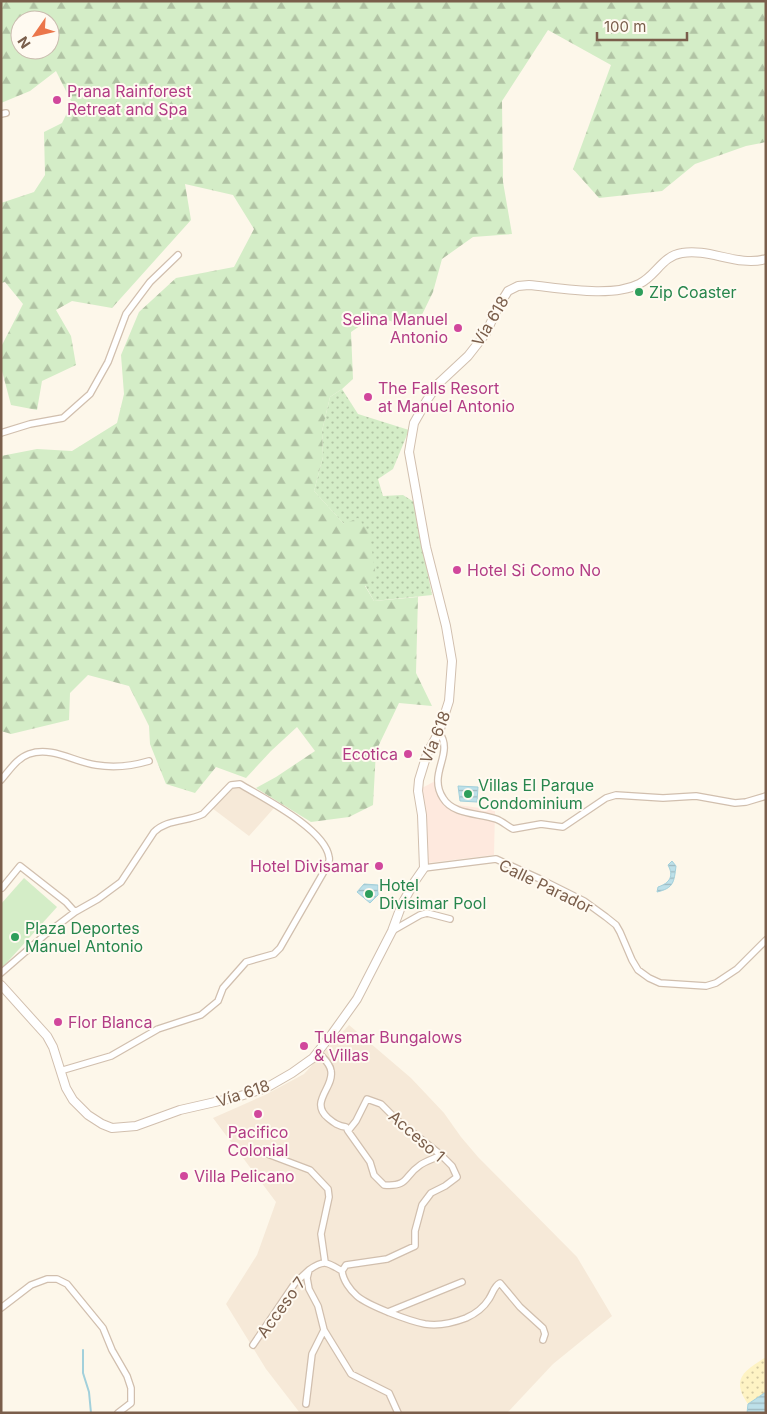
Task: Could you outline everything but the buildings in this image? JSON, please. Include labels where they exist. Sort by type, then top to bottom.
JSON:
[{"type":"street","name":"Vía 618","points":[[1,985],[47,1036],[72,1100],[102,1124],[112,1128],[136,1126],[180,1110],[237,1097],[266,1088],[292,1073],[312,1058],[357,999],[392,931],[402,904],[424,868],[422,815],[418,791],[419,780],[427,754],[439,732],[449,701],[452,661],[446,626],[426,547],[409,452],[414,423],[427,400],[438,384],[468,356],[486,333],[501,301],[512,288],[529,285],[603,291],[628,289],[642,283],[669,257],[682,252],[748,260],[766,259]]},
{"type":"street","points":[[1,433],[30,424],[63,418],[90,394],[108,362],[126,314],[150,282],[178,255]]},
{"type":"street","points":[[439,732],[444,739],[445,748],[436,778],[443,799],[450,808],[498,820],[513,829],[541,824],[563,827],[606,798],[616,795],[663,798],[696,796],[736,803],[766,796]]},
{"type":"street","points":[[1,780],[14,764],[28,754],[49,752],[95,765],[137,765],[149,761]]},
{"type":"street","points":[[1,973],[75,912],[98,899],[121,882],[158,828],[165,824],[203,814],[231,785],[240,784],[306,825],[318,837],[327,851],[330,859],[326,868],[280,948],[274,954],[246,962],[223,988],[218,1001],[201,1015],[158,1029],[111,1056],[60,1071]]},
{"type":"street","name":"Calle Parador","points":[[424,868],[496,860],[540,879],[584,901],[606,916],[616,925],[638,970],[660,983],[706,986],[716,983],[737,969],[766,940]]},
{"type":"street","points":[[2,888],[20,866],[66,902],[75,912]]},
{"type":"street","points":[[392,931],[427,913],[450,919]]},
{"type":"street","points":[[318,1052],[332,1071],[331,1079],[322,1096],[322,1110],[325,1116],[334,1124],[346,1127],[370,1162],[374,1175],[384,1185],[401,1183],[409,1178],[418,1166],[442,1155]]},
{"type":"street","name":"Acceso 1","points":[[342,1271],[346,1265],[355,1262],[387,1259],[415,1246],[415,1230],[422,1205],[431,1193],[445,1186],[456,1177],[452,1166],[442,1155],[398,1121],[381,1104],[368,1098],[356,1121],[348,1131]]},
{"type":"street","points":[[265,1153],[310,1170],[328,1189],[329,1197],[321,1234],[325,1262]]},
{"type":"street","points":[[398,1413],[389,1393],[351,1374],[324,1330],[318,1306],[310,1290],[307,1278],[309,1270],[318,1263],[325,1262],[342,1271],[342,1277],[358,1297],[388,1312],[425,1324],[444,1324],[458,1321],[476,1312],[488,1301],[496,1286],[500,1283],[520,1307],[542,1328],[545,1334],[543,1340]]},
{"type":"street","name":"Acceso 7","points":[[253,1344],[295,1283],[309,1270]]},
{"type":"street","points":[[1,1308],[21,1291],[47,1279],[57,1279],[67,1284],[103,1328],[112,1350],[127,1376],[131,1388],[131,1403],[118,1413]]},
{"type":"street","points":[[388,1312],[462,1282]]},
{"type":"street","points":[[306,1404],[312,1354],[324,1330]]},
{"type":"shaded area","points":[[437,780],[450,804],[495,810],[494,855],[428,863],[422,788]]},
{"type":"shaded area","points":[[238,786],[274,808],[249,836],[212,808],[232,788]]},
{"type":"shaded area","points":[[349,1025],[411,1078],[444,1113],[478,1157],[577,1257],[612,1316],[553,1364],[507,1413],[300,1413],[266,1369],[226,1304],[257,1255],[276,1202],[213,1118],[265,1095],[304,1074]]},
{"type":"green space","points":[[1,1],[766,1],[766,142],[746,146],[695,164],[662,191],[599,198],[573,169],[611,65],[548,30],[502,101],[503,182],[512,234],[473,237],[442,259],[433,292],[416,327],[373,317],[351,332],[353,379],[330,397],[322,431],[323,457],[314,491],[344,524],[358,518],[369,532],[376,577],[365,586],[374,601],[418,597],[416,673],[432,706],[399,703],[376,751],[373,805],[349,817],[311,822],[256,788],[315,751],[297,727],[246,778],[216,767],[195,793],[166,784],[150,744],[149,726],[129,686],[88,675],[70,693],[69,720],[11,734],[1,731],[1,456],[37,449],[72,451],[117,423],[124,394],[121,355],[139,312],[176,278],[234,267],[254,229],[233,195],[185,184],[191,220],[112,308],[72,301],[56,310],[71,336],[76,365],[42,381],[37,410],[11,405],[1,367],[1,347],[23,304],[5,282],[1,283],[1,203],[34,192],[45,175],[44,132],[62,123],[72,103],[56,71],[30,91],[1,103]]},
{"type":"green space","points":[[342,389],[358,414],[409,430],[393,469],[378,479],[383,496],[403,495],[414,502],[432,595],[374,601],[365,585],[344,524],[314,491],[323,457],[322,431],[330,397]]},
{"type":"green space","name":"Plaza Deportes Manuel Antonio","points":[[24,878],[57,907],[2,968],[1,904]]},
{"type":"sand","points":[[766,1357],[766,1392],[748,1404],[740,1388],[740,1381],[746,1371]]},
{"type":"water","name":"Villas El Parque Condominium","points":[[458,786],[478,787],[477,802],[460,801]]},
{"type":"water","points":[[672,861],[676,866],[672,884],[657,892],[658,887],[670,879],[671,873],[668,865]]},
{"type":"water","name":"Hotel Divisimar Pool","points":[[364,884],[378,885],[378,895],[370,903],[357,892]]},
{"type":"water","points":[[766,1392],[766,1413],[747,1413],[748,1404]]},
{"type":"waterway","points":[[83,1350],[83,1373],[89,1392],[91,1413]]},
{"type":"place","name":"Prana Rainforest Retreat and Spa","points":[[57,100]]},
{"type":"place","name":"Zip Coaster","points":[[639,292]]},
{"type":"place","name":"Selina Manuel Antonio","points":[[458,328]]},
{"type":"place","name":"The Falls Resort at Manuel Antonio","points":[[368,397]]},
{"type":"place","name":"Hotel Si Como No","points":[[457,570]]},
{"type":"place","name":"Ecotica","points":[[408,754]]},
{"type":"place","name":"Villas El Parque Condominium","points":[[468,794]]},
{"type":"place","name":"Hotel Divisamar","points":[[379,866]]},
{"type":"place","name":"Hotel Divisimar Pool","points":[[369,894]]},
{"type":"place","name":"Plaza Deportes Manuel Antonio","points":[[15,937]]},
{"type":"place","name":"Flor Blanca","points":[[58,1022]]},
{"type":"place","name":"Tulemar Bungalows & Villas","points":[[304,1046]]},
{"type":"place","name":"Pacifico Colonial","points":[[258,1114]]},
{"type":"place","name":"Villa Pelicano","points":[[184,1176]]}]
